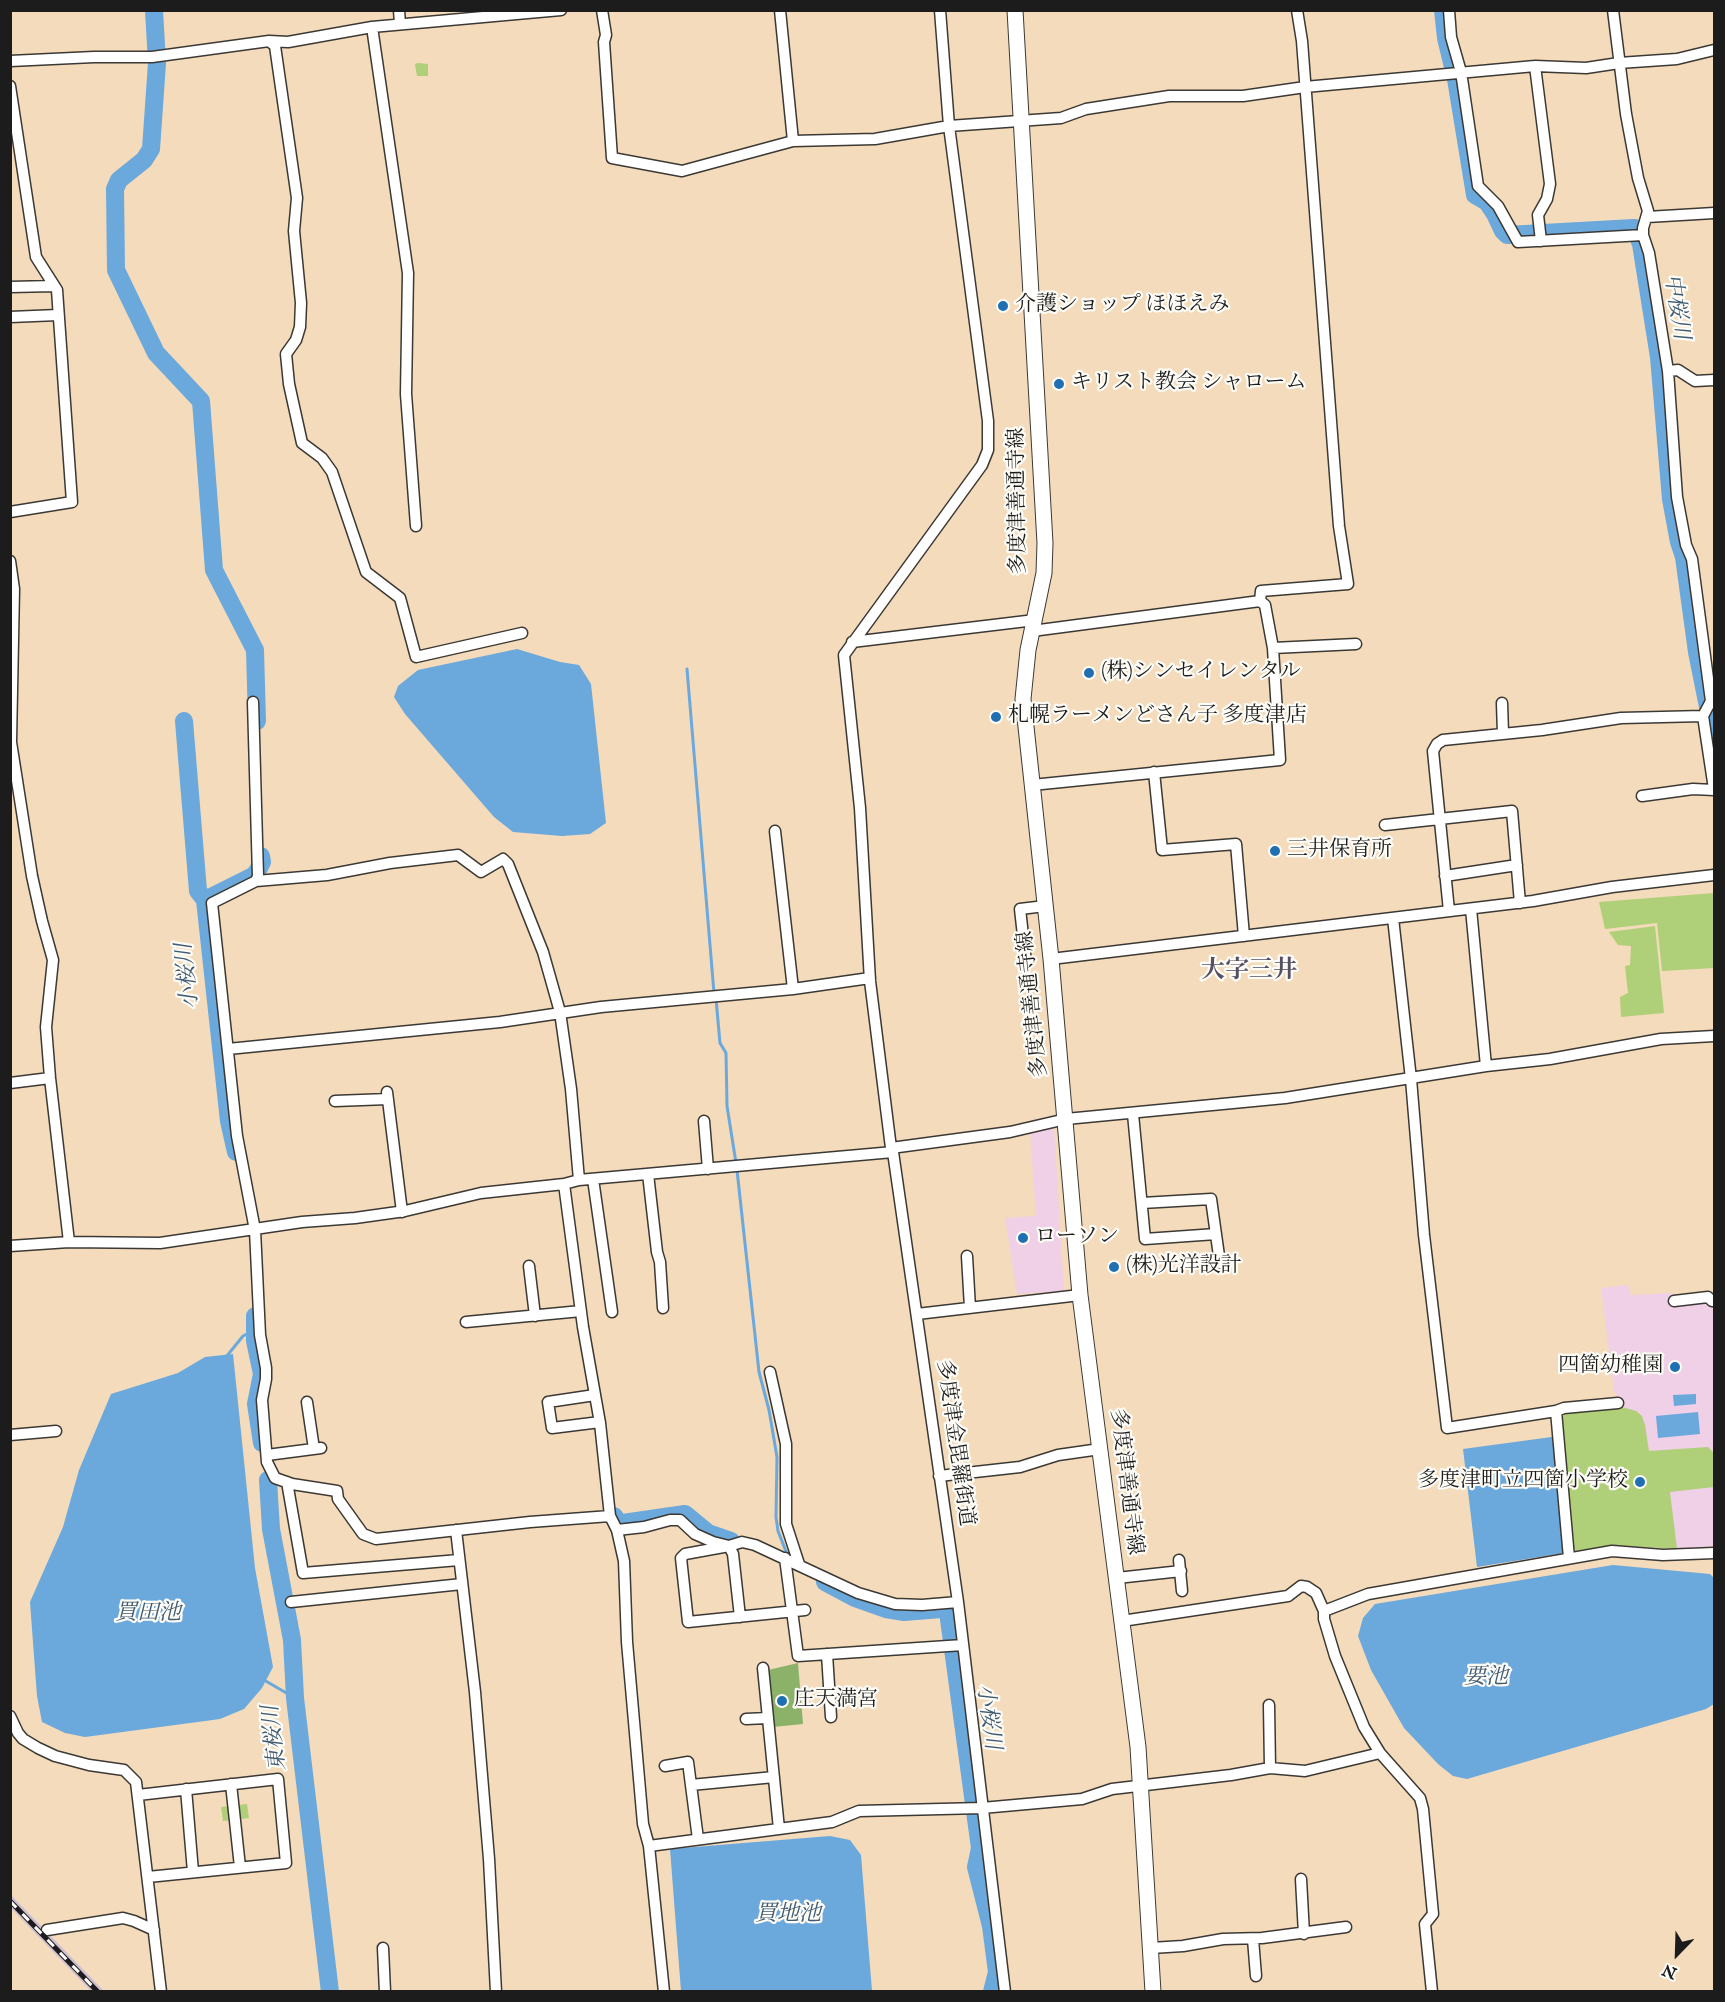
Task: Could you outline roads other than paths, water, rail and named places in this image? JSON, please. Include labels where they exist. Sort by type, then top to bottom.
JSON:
[{"type":"main road","name":"多度津善通寺線","points":[[1015,10],[1044,520],[1044,573],[1033,625],[1023,699],[1051,959],[1080,1295],[1138,1747],[1153,1992]]},
{"type":"street","points":[[399,10],[400,24]]},
{"type":"street","points":[[10,61],[156,56],[267,40],[288,42],[372,27],[561,10]]},
{"type":"street","points":[[602,10],[606,35],[604,42],[612,158],[682,171],[793,141],[875,139],[949,126],[1061,118],[1086,109],[1169,96],[1243,96],[1305,87],[1535,66],[1586,68],[1677,59],[1714,50]]},
{"type":"street","points":[[780,10],[793,141]]},
{"type":"street","points":[[852,642],[982,465],[988,450],[988,421],[949,126],[940,10]]},
{"type":"street","points":[[1032,785],[1280,760],[1273,648],[1264,605],[1260,601],[1261,591],[1348,584],[1339,526],[1298,10]]},
{"type":"street","points":[[1449,10],[1456,72],[1478,186],[1498,206],[1518,242],[1541,237],[1639,235]]},
{"type":"street","points":[[1613,10],[1628,125],[1638,178],[1648,211],[1639,235]]},
{"type":"street","points":[[372,27],[408,273],[406,394],[416,526]]},
{"type":"street","points":[[267,40],[275,46],[297,198],[294,231],[301,303],[300,327],[296,340],[286,354],[289,384],[302,443],[322,458],[332,472],[366,572],[400,598],[416,657],[522,633]]},
{"type":"street","points":[[1535,66],[1550,184],[1538,215],[1541,237]]},
{"type":"street","points":[[10,86],[36,257],[57,290],[72,502],[10,512]]},
{"type":"street","points":[[1647,217],[1714,213]]},
{"type":"street","points":[[1639,235],[1649,253],[1668,371],[1677,497],[1686,545],[1692,559],[1711,701],[1705,710],[1714,790],[1693,789],[1642,796]]},
{"type":"street","points":[[10,287],[54,286]]},
{"type":"street","points":[[10,317],[58,315]]},
{"type":"street","points":[[1668,371],[1678,370],[1695,381],[1714,380]]},
{"type":"street","points":[[10,561],[14,589],[11,742],[32,876],[53,960],[46,1027],[69,1242]]},
{"type":"street","points":[[852,642],[1260,601]]},
{"type":"street","name":"多度津金毘羅街道","points":[[852,642],[844,655],[860,808],[870,978],[892,1150],[958,1602],[1005,1992]]},
{"type":"street","points":[[1273,648],[1356,644]]},
{"type":"street","points":[[253,702],[257,875]]},
{"type":"street","points":[[1502,703],[1503,734]]},
{"type":"street","points":[[1449,911],[1433,751],[1437,744],[1443,740],[1705,710]]},
{"type":"street","points":[[1154,772],[1162,850],[1236,844],[1244,936]]},
{"type":"street","points":[[1385,825],[1512,811],[1520,903]]},
{"type":"street","points":[[776,831],[793,989]]},
{"type":"street","points":[[579,1180],[571,1089],[560,1012],[543,952],[508,864],[503,860],[481,872],[458,855],[390,863],[327,875],[257,875],[212,903],[237,1136],[255,1230],[260,1335],[266,1368],[262,1400],[267,1462],[275,1478],[288,1486],[338,1495],[363,1534],[376,1539],[530,1522],[610,1516]]},
{"type":"street","points":[[1445,876],[1516,866]]},
{"type":"street","points":[[1051,959],[1520,903],[1612,887],[1714,875]]},
{"type":"street","points":[[1026,962],[1020,909],[1045,906]]},
{"type":"street","points":[[1471,909],[1486,1066]]},
{"type":"street","points":[[1393,918],[1411,1079],[1424,1235],[1447,1428],[1556,1412],[1564,1408],[1618,1403]]},
{"type":"street","points":[[228,1049],[500,1022],[601,1007],[793,989],[870,978]]},
{"type":"street","points":[[10,1246],[69,1242],[160,1243],[302,1222],[402,1212],[481,1193],[564,1184],[579,1180],[892,1150],[1011,1132],[1066,1119],[1285,1098],[1486,1066],[1550,1059],[1661,1040],[1714,1036]]},
{"type":"street","points":[[10,1083],[50,1078]]},
{"type":"street","points":[[335,1101],[387,1095],[402,1212]]},
{"type":"street","points":[[1133,1114],[1145,1239],[1216,1234]]},
{"type":"street","points":[[704,1121],[708,1169]]},
{"type":"street","points":[[648,1174],[660,1262],[663,1308]]},
{"type":"street","points":[[592,1179],[606,1232],[613,1288],[612,1312]]},
{"type":"street","points":[[564,1184],[581,1311],[600,1422],[610,1516],[617,1530],[624,1561],[627,1641],[644,1824],[649,1846],[664,1992]]},
{"type":"street","points":[[1142,1203],[1211,1199],[1220,1263]]},
{"type":"street","points":[[967,1256],[970,1308]]},
{"type":"street","points":[[529,1266],[534,1316]]},
{"type":"street","points":[[916,1314],[1080,1295]]},
{"type":"street","points":[[1674,1301],[1708,1297],[1714,1301]]},
{"type":"street","points":[[466,1322],[581,1311]]},
{"type":"street","points":[[770,1372],[786,1444],[786,1524],[799,1564]]},
{"type":"street","points":[[595,1395],[548,1402],[552,1428],[600,1422]]},
{"type":"street","points":[[267,1455],[317,1449],[307,1402]]},
{"type":"street","points":[[1556,1412],[1569,1558]]},
{"type":"street","points":[[10,1435],[31,1428],[56,1431]]},
{"type":"street","points":[[939,1476],[1020,1467],[1058,1455],[1100,1449]]},
{"type":"street","points":[[288,1486],[303,1573],[459,1560]]},
{"type":"street","points":[[617,1530],[680,1520],[695,1534],[729,1546]]},
{"type":"street","points":[[456,1530],[477,1716],[489,1859],[496,1992]]},
{"type":"street","points":[[806,1610],[688,1622],[681,1558],[685,1554],[742,1542],[755,1545],[799,1564],[858,1593],[895,1604],[922,1605],[958,1602]]},
{"type":"street","points":[[729,1546],[740,1617]]},
{"type":"street","points":[[1324,1611],[1368,1594],[1612,1551],[1663,1555],[1714,1553]]},
{"type":"street","points":[[785,1558],[798,1656],[963,1645]]},
{"type":"street","points":[[1117,1578],[1180,1565],[1182,1591]]},
{"type":"street","points":[[291,1602],[462,1584]]},
{"type":"street","points":[[1122,1621],[1288,1596],[1301,1586],[1316,1593],[1324,1611],[1324,1619],[1335,1656],[1364,1727],[1380,1753],[1420,1798],[1423,1809],[1432,1914],[1425,1924],[1432,1992]]},
{"type":"street","points":[[827,1654],[825,1695],[831,1717]]},
{"type":"street","points":[[763,1668],[779,1829]]},
{"type":"street","points":[[1269,1705],[1270,1768]]},
{"type":"street","points":[[10,1716],[23,1739],[38,1748],[89,1765],[124,1770],[136,1782],[161,1992]]},
{"type":"street","points":[[746,1719],[768,1718]]},
{"type":"street","points":[[1270,1736],[1282,1735]]},
{"type":"street","points":[[649,1846],[832,1822],[859,1811],[982,1808],[1083,1799],[1112,1789],[1231,1775],[1270,1768],[1305,1771],[1380,1753]]},
{"type":"street","points":[[665,1766],[688,1762],[698,1839]]},
{"type":"street","points":[[691,1785],[774,1777]]},
{"type":"street","points":[[138,1795],[278,1779],[286,1863],[148,1877]]},
{"type":"street","points":[[231,1784],[240,1867]]},
{"type":"street","points":[[186,1789],[193,1872]]},
{"type":"street","points":[[1301,1879],[1304,1934]]},
{"type":"street","points":[[47,1929],[123,1918],[154,1930]]},
{"type":"street","points":[[1150,1948],[1183,1946],[1223,1939],[1253,1939],[1304,1934],[1346,1927]]},
{"type":"street","points":[[1253,1939],[1256,1976]]},
{"type":"street","points":[[382,1948],[385,1992]]},
{"type":"water","points":[[517,649],[560,662],[579,665],[591,684],[606,823],[590,834],[562,836],[513,832],[494,817],[405,714],[394,697],[398,686],[418,670]]},
{"type":"water","name":"買田池","points":[[233,1354],[255,1568],[273,1667],[262,1688],[244,1709],[220,1719],[85,1737],[65,1733],[42,1722],[37,1696],[30,1602],[63,1527],[79,1470],[111,1394],[178,1373],[205,1357]]},
{"type":"water","points":[[1696,1394],[1696,1404],[1674,1406],[1673,1395]]},
{"type":"water","points":[[1698,1412],[1700,1434],[1658,1438],[1656,1416]]},
{"type":"water","points":[[1559,1436],[1570,1552],[1477,1567],[1463,1449]]},
{"type":"water","name":"要池","points":[[1613,1565],[1710,1574],[1714,1578],[1714,1704],[1706,1709],[1467,1779],[1453,1776],[1438,1764],[1404,1728],[1371,1670],[1358,1636],[1363,1618],[1375,1604]]},
{"type":"water","name":"買地池","points":[[830,1836],[850,1840],[861,1855],[872,1991],[681,1991],[670,1849]]},
{"type":"waterway","points":[[154,10],[157,63],[151,149],[144,160],[119,180],[115,189],[116,270],[156,353],[201,401],[214,570],[255,650],[257,721]]},
{"type":"waterway","name":"中桜川","points":[[1443,10],[1446,38],[1456,79],[1475,195],[1487,202],[1503,231],[1507,235],[1634,228],[1641,244],[1659,357],[1671,499],[1684,557],[1697,652],[1710,717],[1714,757]]},
{"type":"waterway","points":[[687,669],[714,993]]},
{"type":"waterway","name":"小桜川","points":[[184,721],[198,891],[205,900],[229,1121],[236,1152]]},
{"type":"waterway","points":[[205,900],[253,876],[262,862],[261,856]]},
{"type":"waterway","points":[[716,999],[720,1043],[726,1053],[727,1106],[736,1163]]},
{"type":"waterway","points":[[737,1170],[759,1372],[769,1410],[777,1457],[776,1517],[778,1531],[787,1554]]},
{"type":"waterway","name":"小桜川","points":[[255,1316],[255,1341],[262,1374],[256,1404],[262,1443]]},
{"type":"waterway","points":[[226,1357],[243,1336],[255,1330]]},
{"type":"waterway","name":"東桜川","points":[[268,1480],[271,1529],[292,1640],[295,1698],[330,1992]]},
{"type":"waterway","name":"小桜川","points":[[614,1516],[618,1522],[623,1523],[685,1514],[708,1533],[731,1541]]},
{"type":"waterway","name":"小桜川","points":[[825,1582],[855,1598],[886,1609],[904,1612],[941,1609],[948,1612],[980,1848],[976,1867],[991,1926],[997,1972],[992,1992]]},
{"type":"waterway","points":[[264,1680],[295,1698]]},
{"type":"railway","points":[[10,1901],[98,1992]]},
{"type":"place","name":"介護ショップ ほほえみ","points":[[1003,306]]},
{"type":"place","name":"キリスト教会 シャローム","points":[[1059,384]]},
{"type":"place","name":"(株)シンセイレンタル","points":[[1089,673]]},
{"type":"place","name":"札幌ラーメンどさん子 多度津店","points":[[996,717]]},
{"type":"place","name":"三井保育所","points":[[1275,851]]},
{"type":"place","name":"ローソン","points":[[1023,1238]]},
{"type":"place","name":"(株)光洋設計","points":[[1114,1267]]},
{"type":"place","name":"四箇幼稚園","points":[[1675,1367]]},
{"type":"place","name":"多度津町立四箇小学校","points":[[1640,1482]]},
{"type":"place","name":"庄天満宮","points":[[782,1701]]},
{"type":"district","name":"大字三井","points":[[1249,972]]}]
